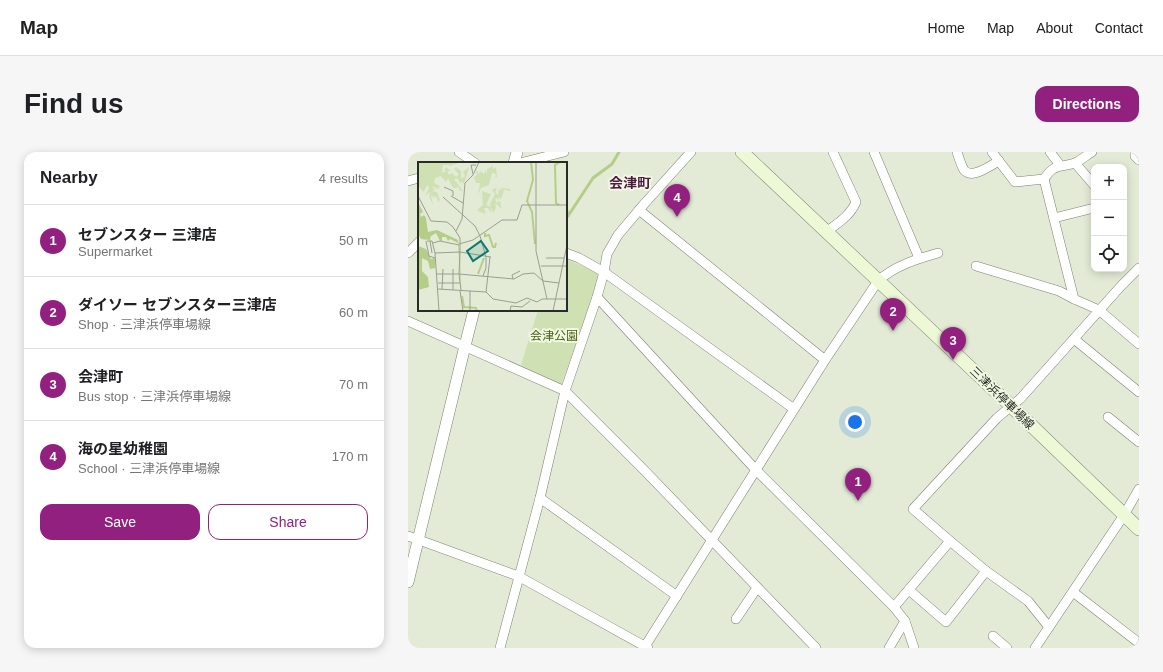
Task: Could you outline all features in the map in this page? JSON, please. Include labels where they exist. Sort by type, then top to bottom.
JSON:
[{"type":"main road","name":"三津浜停車場線","points":[[742,152],[1011,406],[1139,530]]},
{"type":"street","points":[[459,152],[474,162]]},
{"type":"street","points":[[514,162],[518,152]]},
{"type":"street","points":[[524,162],[563,152]]},
{"type":"street","points":[[500,648],[540,498],[565,391],[597,297],[607,254],[618,235],[691,152]]},
{"type":"street","points":[[826,232],[853,209],[856,202],[832,152]]},
{"type":"street","points":[[874,152],[919,258]]},
{"type":"street","points":[[956,152],[965,171],[972,174],[999,161]]},
{"type":"street","points":[[992,152],[1015,182],[1044,179]]},
{"type":"street","points":[[1050,152],[1060,166]]},
{"type":"street","points":[[1074,299],[1044,179],[1050,170],[1075,162],[1092,152]]},
{"type":"street","points":[[1135,152],[1135,156],[1139,160]]},
{"type":"street","points":[[1075,162],[1091,181]]},
{"type":"street","points":[[408,180],[418,178]]},
{"type":"street","points":[[1054,218],[1091,209]]},
{"type":"street","points":[[639,210],[825,360]]},
{"type":"street","points":[[408,253],[418,243]]},
{"type":"street","points":[[567,253],[579,258],[604,272],[794,410]]},
{"type":"street","points":[[413,538],[518,576],[646,647],[711,540],[825,360],[878,281],[886,274],[919,258],[938,253]]},
{"type":"street","points":[[976,266],[1059,291],[1099,310],[1139,344]]},
{"type":"street","points":[[1049,627],[1028,601],[986,571],[913,509],[997,418],[1021,398],[1099,310],[1139,268]]},
{"type":"street","points":[[597,297],[756,470],[894,607],[906,621],[914,648]]},
{"type":"street","points":[[408,582],[413,538],[474,311]]},
{"type":"street","points":[[408,321],[565,391],[644,470],[816,648]]},
{"type":"street","points":[[1074,339],[1139,392]]},
{"type":"street","points":[[1108,417],[1139,442]]},
{"type":"street","points":[[1034,648],[1124,515],[1139,489]]},
{"type":"street","points":[[540,498],[678,596]]},
{"type":"street","points":[[894,607],[950,541]]},
{"type":"street","points":[[909,590],[946,622],[986,571]]},
{"type":"street","points":[[736,619],[757,588]]},
{"type":"street","points":[[1073,592],[1139,644]]},
{"type":"street","points":[[889,648],[906,621]]},
{"type":"street","points":[[993,636],[1007,648]]},
{"type":"green space","name":"会津公園","points":[[567,259],[601,274],[561,385],[521,365],[538,311],[567,311]]},
{"type":"waterway","points":[[568,216],[593,178],[612,164],[619,152]]},
{"type":"waterway","points":[[567,211],[568,216]]},
{"type":"place","name":"海の星幼稚園","points":[[677,217]]},
{"type":"place","name":"ダイソー セブンスター三津店","points":[[893,331]]},
{"type":"place","name":"会津町","points":[[953,360]]},
{"type":"place","name":"セブンスター 三津店","points":[[858,501]]},
{"type":"district","name":"会津町","points":[[630,183]]}]
